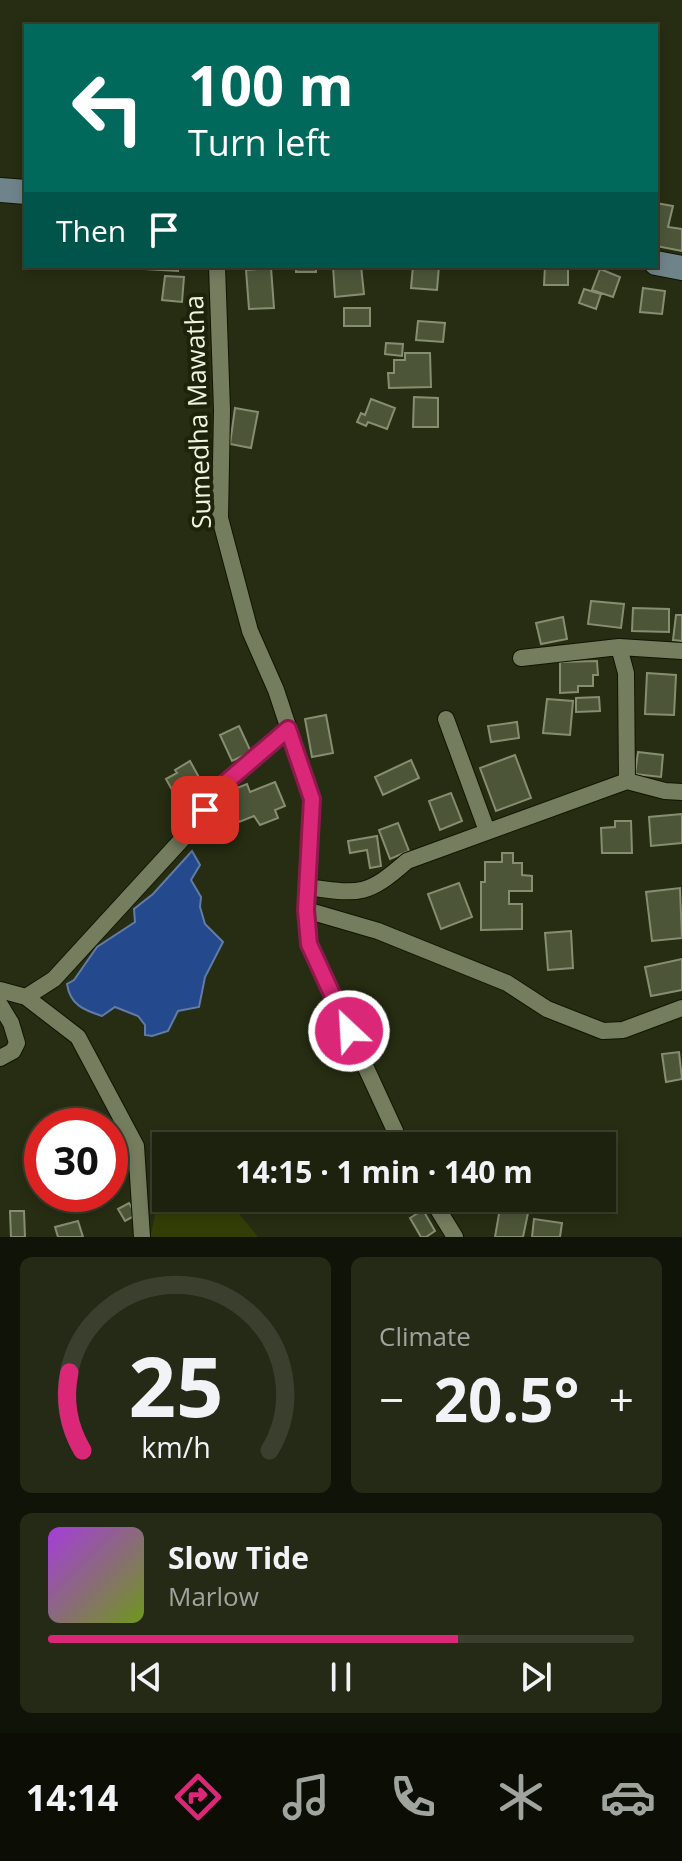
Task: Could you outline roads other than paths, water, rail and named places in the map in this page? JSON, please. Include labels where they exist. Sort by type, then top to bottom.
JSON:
[{"type":"street","points":[[0,190],[24,192]]},
{"type":"street","points":[[658,263],[682,268]]},
{"type":"street","name":"Sumedha Mawatha","points":[[217,268],[222,410],[220,518],[250,631],[276,690],[312,799],[306,910],[309,944],[396,1132]]},
{"type":"street","points":[[521,658],[619,647],[682,651]]},
{"type":"street","points":[[619,647],[626,673],[627,781]]},
{"type":"street","points":[[446,719],[487,831]]},
{"type":"street","points":[[26,997],[54,979],[186,835],[224,784],[288,729]]},
{"type":"street","points":[[307,887],[354,894],[380,885],[407,861],[627,781],[682,792]]},
{"type":"street","points":[[306,910],[378,931],[507,983],[547,1009],[603,1031],[623,1030],[682,1008]]},
{"type":"street","points":[[0,990],[26,997],[78,1037],[136,1146],[142,1237]]},
{"type":"street","points":[[0,1005],[11,1023],[17,1043],[13,1051],[0,1058]]},
{"type":"street","points":[[440,1212],[455,1237]]},
{"type":"water","points":[[192,851],[200,865],[191,880],[201,897],[200,907],[205,924],[223,942],[205,977],[199,1007],[178,1011],[168,1031],[152,1036],[145,1035],[145,1025],[138,1016],[115,1007],[102,1016],[79,1006],[71,997],[67,984],[74,980],[97,947],[135,922],[134,909],[153,894]]}]
